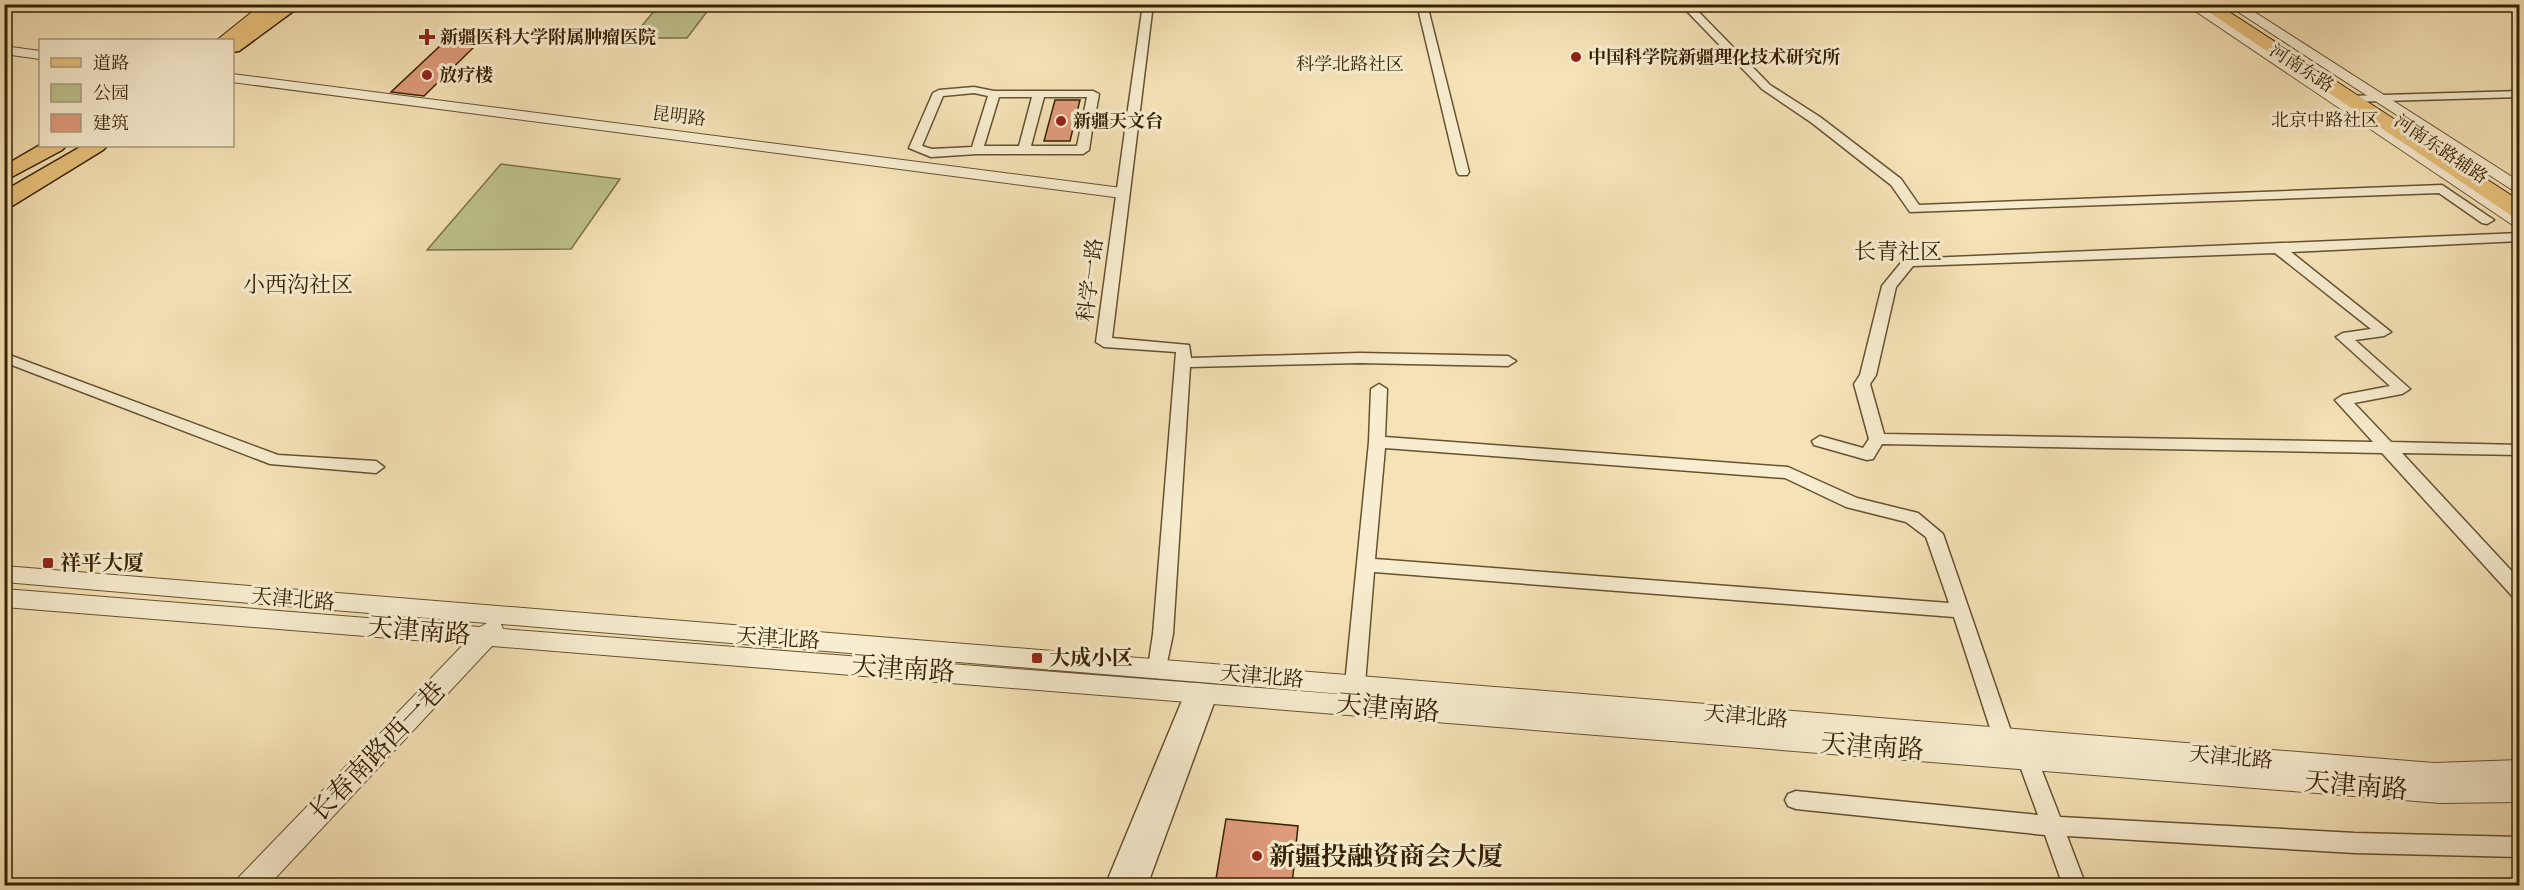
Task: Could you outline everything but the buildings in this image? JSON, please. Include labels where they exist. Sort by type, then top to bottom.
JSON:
[{"type":"highway","points":[[227,39],[278,4]]},
{"type":"highway","points":[[234,46],[295,4]]},
{"type":"highway","points":[[4,164],[39,144]]},
{"type":"highway","points":[[4,177],[53,147]]},
{"type":"highway","points":[[4,188],[75,147]]},
{"type":"highway","points":[[4,201],[94,147]]},
{"type":"main road","points":[[227,39],[273,4]]},
{"type":"main road","points":[[234,53],[302,4]]},
{"type":"main road","name":"河南东路","points":[[2205,4],[2362,99],[2520,211]]},
{"type":"main road","name":"河南东路","points":[[2218,4],[2520,201]]},
{"type":"main road","points":[[4,177],[59,147]]},
{"type":"main road","points":[[4,197],[87,147]]},
{"type":"street","name":"科学一路","points":[[1148,4],[1104,342],[1184,348],[1183,363]]},
{"type":"street","points":[[1422,4],[1463,172]]},
{"type":"street","points":[[1685,4],[1740,63],[1766,87],[1816,120],[1896,182],[1915,209],[2442,189],[2487,220]]},
{"type":"street","name":"河南东路辅路","points":[[2191,4],[2520,225]]},
{"type":"street","name":"河南东路辅路","points":[[2232,4],[2362,99],[2520,190]]},
{"type":"street","points":[[4,50],[39,55]]},
{"type":"street","name":"昆明路","points":[[234,78],[1122,193]]},
{"type":"street","points":[[974,90],[994,94],[1093,94],[1083,150],[977,150],[931,153],[915,148],[939,93],[974,90]]},
{"type":"street","points":[[977,150],[994,94]]},
{"type":"street","points":[[1024,150],[1039,94]]},
{"type":"street","points":[[2362,99],[2520,94]]},
{"type":"street","points":[[1088,120],[1132,119]]},
{"type":"street","points":[[1820,441],[1867,455],[1877,440],[1862,384],[1868,375],[1889,286],[1909,262],[2278,249],[2520,237]]},
{"type":"street","points":[[2278,249],[2384,332],[2343,337],[2402,389],[2343,400],[2520,591]]},
{"type":"street","points":[[4,357],[276,460],[376,467]]},
{"type":"street","points":[[1158,667],[1163,634],[1183,363],[1360,358],[1508,361]]},
{"type":"street","points":[[1355,684],[1367,565],[1379,390]]},
{"type":"street","points":[[1877,440],[2520,450]]},
{"type":"street","points":[[1377,442],[1788,473],[1852,503],[1912,518],[1934,534],[2003,737]]},
{"type":"street","points":[[1367,565],[1961,611]]},
{"type":"street","name":"天津北路","points":[[4,574],[495,626]]},
{"type":"street","name":"天津南路","points":[[4,598],[495,626],[906,658],[1202,691],[1421,700],[2027,758],[2440,792],[2520,791]]},
{"type":"street","name":"长春南路西一巷","points":[[249,885],[495,626]]},
{"type":"street","name":"天津北路","points":[[906,658],[1158,667],[1355,684],[1421,700],[2003,737],[2434,774],[2520,771]]},
{"type":"street","points":[[1116,885],[1202,691]]},
{"type":"street","points":[[1135,885],[1202,691]]},
{"type":"street","points":[[2027,758],[2050,826],[2075,885]]},
{"type":"street","points":[[1796,800],[2050,826],[2355,843],[2520,847]]},
{"type":"green space","points":[[659,5],[712,5],[687,38],[632,38]]},
{"type":"green space","points":[[501,164],[620,179],[571,249],[427,250]]},
{"type":"place","name":"新疆医科大学附属肿瘤医院","points":[[427,37]]},
{"type":"place","name":"中国科学院新疆理化技术研究所","points":[[1576,57]]},
{"type":"place","name":"放疗楼","points":[[427,75]]},
{"type":"place","name":"新疆天文台","points":[[1061,121]]},
{"type":"place","name":"祥平大厦","points":[[48,563]]},
{"type":"place","name":"大成小区","points":[[1037,658]]},
{"type":"place","name":"新疆投融资商会大厦","points":[[1257,856]]},
{"type":"district","name":"科学北路社区","points":[[1350,64]]},
{"type":"district","name":"北京中路社区","points":[[2325,120]]},
{"type":"district","name":"长青社区","points":[[1898,251]]},
{"type":"district","name":"小西沟社区","points":[[298,284]]}]
